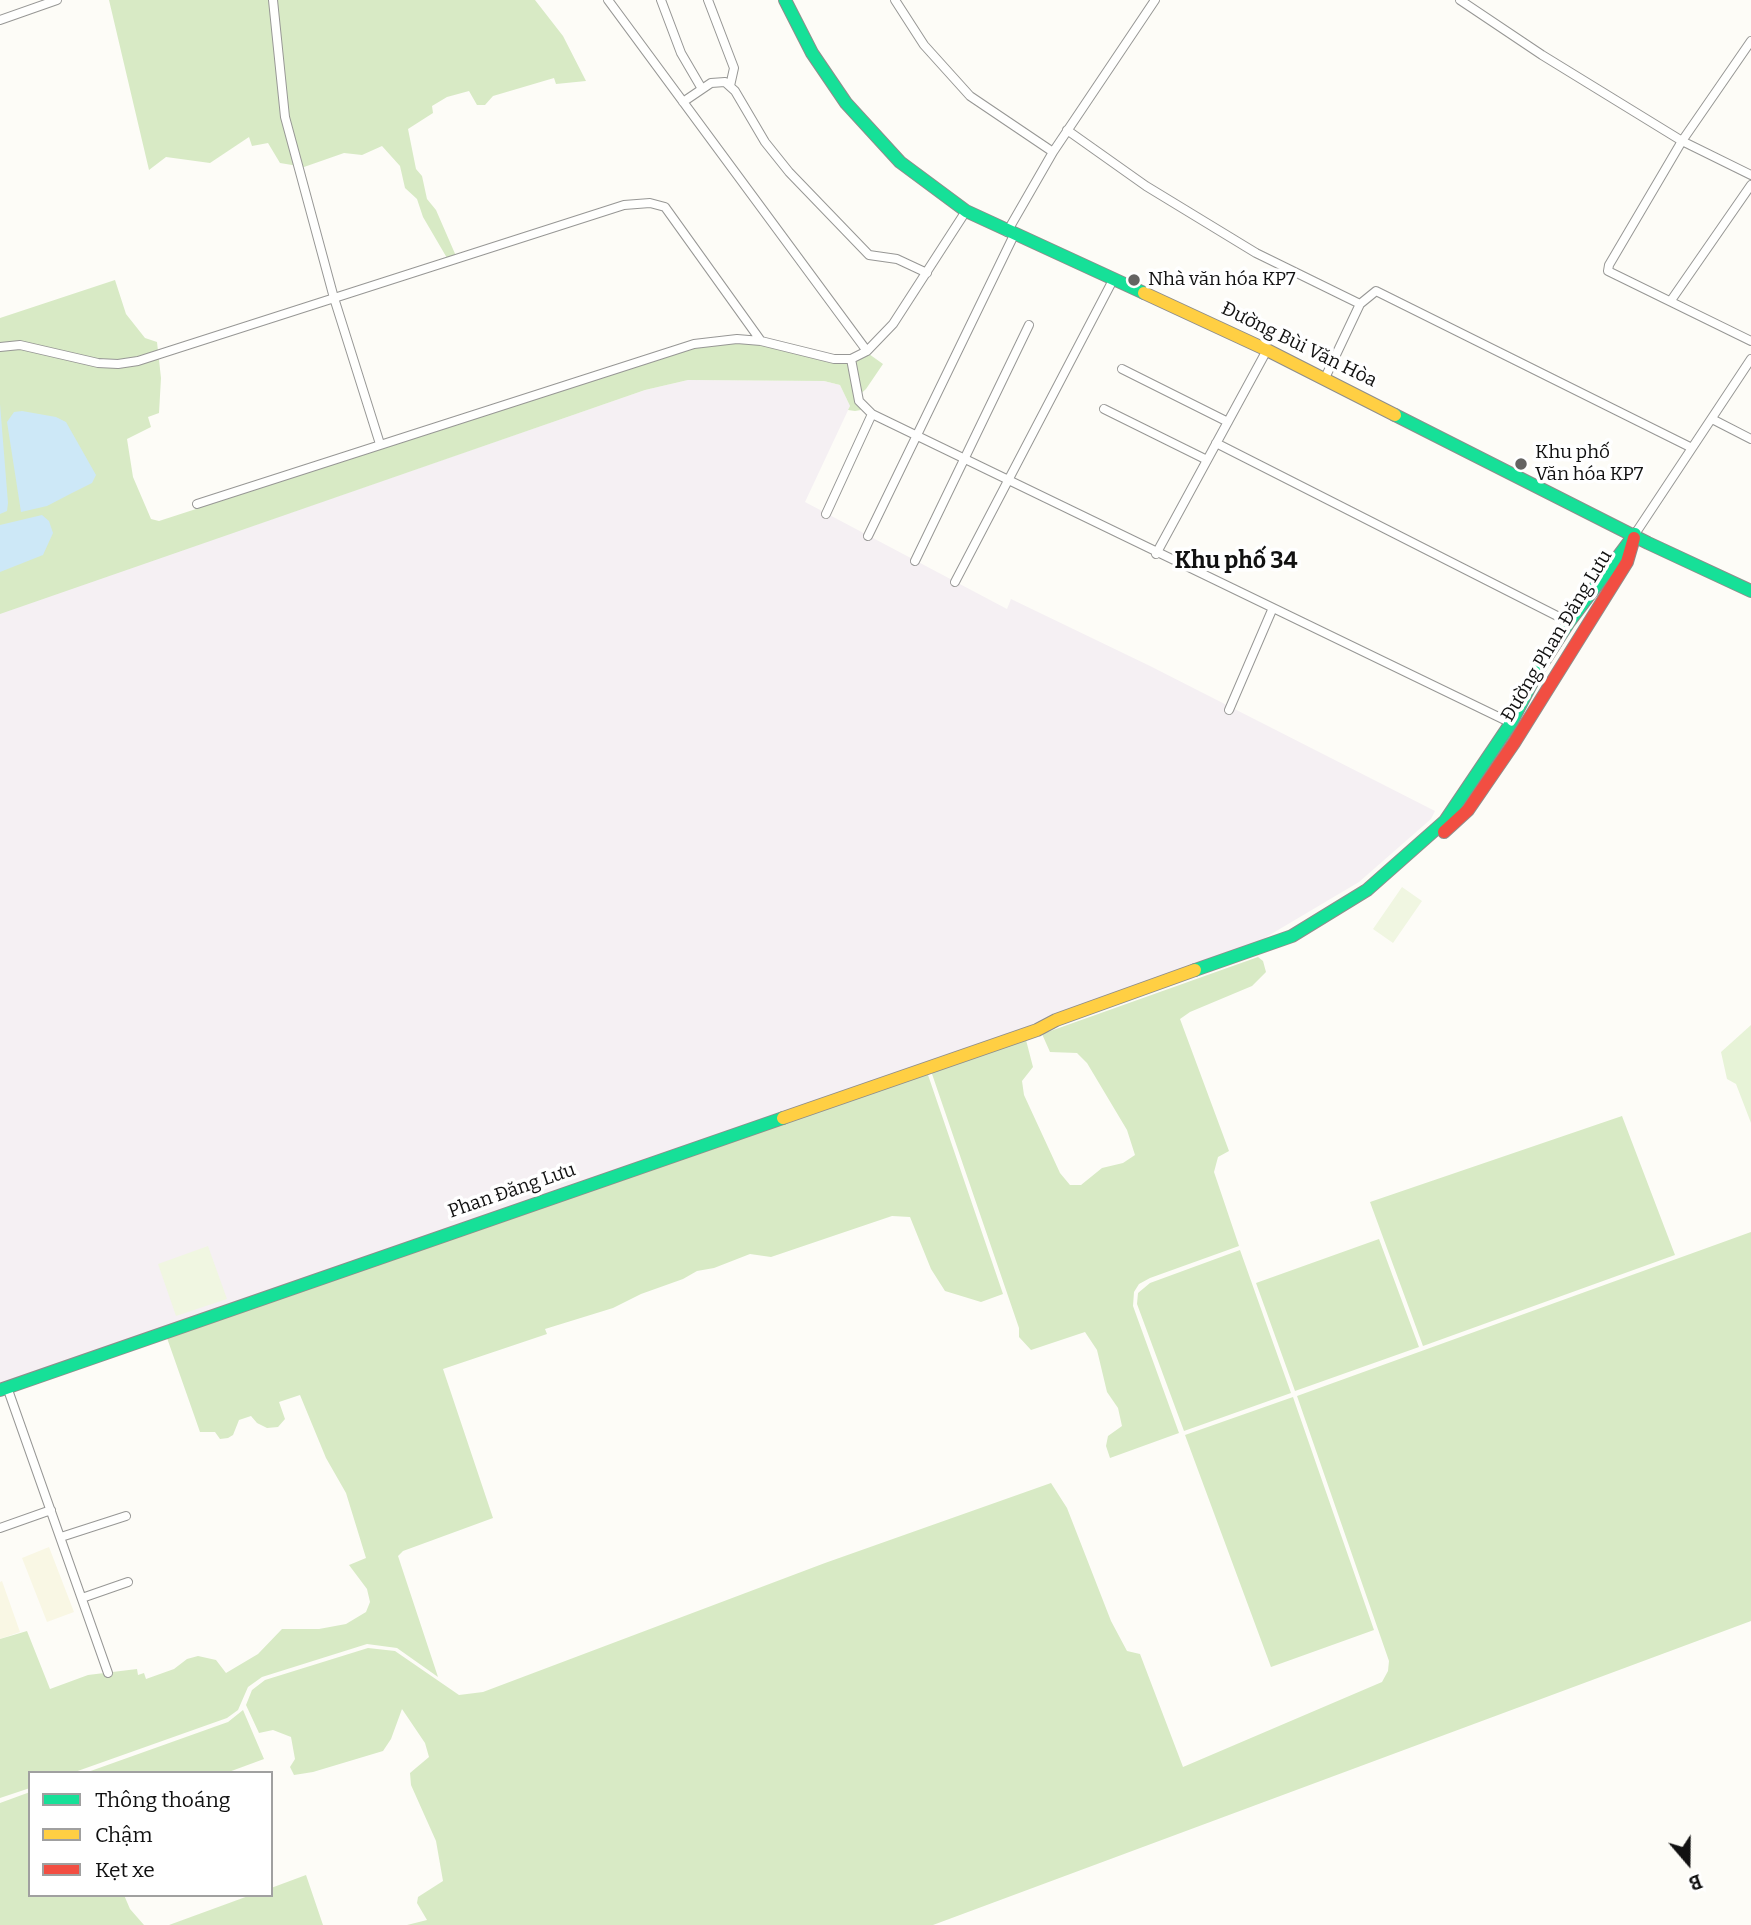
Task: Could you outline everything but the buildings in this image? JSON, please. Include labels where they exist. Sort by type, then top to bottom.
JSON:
[{"type":"street","points":[[0,20],[57,0]]},
{"type":"street","points":[[273,0],[285,117],[334,298],[380,444]]},
{"type":"street","points":[[608,0],[867,351]]},
{"type":"street","points":[[661,0],[681,53],[702,89]]},
{"type":"street","points":[[708,0],[734,68],[730,86]]},
{"type":"street","name":"Đường Bùi Văn Hòa","points":[[785,0],[811,53],[846,103],[900,162],[966,211],[1325,378],[1751,590]]},
{"type":"street","points":[[895,0],[924,45],[958,84],[996,117],[1053,152]]},
{"type":"street","points":[[868,536],[1011,234],[1053,152],[1155,0]]},
{"type":"street","points":[[1460,0],[1542,55],[1682,141],[1751,175]]},
{"type":"street","points":[[1751,40],[1682,141],[1608,271],[1672,299],[1751,341]]},
{"type":"street","points":[[682,102],[718,82],[730,86],[765,142],[789,172],[869,255],[897,259],[928,273]]},
{"type":"street","points":[[1067,130],[1155,191],[1256,253],[1360,303]]},
{"type":"street","points":[[1672,299],[1751,185]]},
{"type":"street","points":[[0,347],[20,345],[118,364],[170,352],[624,205],[650,203],[665,207],[761,341]]},
{"type":"street","points":[[197,504],[694,344],[737,339],[761,341],[834,359],[851,359],[867,351],[893,324],[966,211]]},
{"type":"street","points":[[955,582],[1114,278]]},
{"type":"street","points":[[1325,378],[1360,303],[1376,291],[1692,448]]},
{"type":"street","points":[[915,561],[1029,325]]},
{"type":"street","points":[[1156,554],[1267,350]]},
{"type":"street","points":[[851,359],[859,401],[872,414],[964,457],[1156,554],[1363,650],[1511,723]]},
{"type":"street","points":[[1635,534],[1751,359]]},
{"type":"street","points":[[1122,369],[1228,422]]},
{"type":"street","points":[[1104,409],[1207,460]]},
{"type":"street","points":[[827,514],[872,414]]},
{"type":"street","points":[[1712,419],[1751,439]]},
{"type":"street","points":[[1216,443],[1569,622]]},
{"type":"street","name":"Đường Phan Đăng Lưu","points":[[1037,1030],[1051,1028],[1213,972],[1331,923],[1396,877],[1432,839],[1456,806],[1511,723],[1539,668],[1569,622],[1617,554],[1635,534]]},
{"type":"street","name":"Đường Phan Đăng Lưu","points":[[1432,839],[1468,810],[1514,743],[1627,562],[1635,534]]},
{"type":"street","points":[[1229,710],[1272,610]]},
{"type":"street","name":"Phan Đăng Lưu","points":[[3,1389],[1037,1030]]},
{"type":"street","points":[[3,1389],[51,1510],[108,1673]]},
{"type":"street","points":[[0,1528],[51,1510]]},
{"type":"street","points":[[61,1538],[126,1516]]},
{"type":"street","points":[[82,1598],[128,1581]]},
{"type":"shaded area","points":[[688,380],[824,381],[840,385],[850,406],[805,502],[1007,609],[1011,599],[1150,666],[1435,811],[1431,819],[1359,882],[1241,952],[0,1384],[0,613],[645,390]]},
{"type":"shaded area","points":[[49,1547],[74,1612],[47,1622],[22,1558]]},
{"type":"shaded area","points":[[2,1581],[20,1632],[0,1639],[0,1582]]},
{"type":"green space","points":[[109,0],[535,0],[563,36],[586,81],[556,84],[554,78],[493,96],[485,105],[477,105],[469,91],[447,97],[432,106],[433,113],[408,129],[416,169],[422,176],[427,199],[436,210],[456,256],[447,258],[423,217],[417,199],[405,188],[400,166],[382,146],[362,155],[344,153],[304,167],[280,163],[268,143],[252,146],[249,137],[210,163],[166,157],[149,170]]},
{"type":"green space","points":[[115,280],[126,314],[145,338],[157,342],[161,378],[159,413],[148,417],[151,427],[127,439],[133,477],[151,519],[159,521],[696,347],[760,344],[834,362],[869,354],[883,364],[866,389],[855,399],[861,410],[855,411],[848,410],[850,406],[840,385],[824,381],[688,380],[645,390],[0,614],[0,318]]},
{"type":"green space","points":[[1402,887],[1422,901],[1393,943],[1373,929]]},
{"type":"green space","points":[[1258,957],[1263,961],[1266,972],[1252,986],[1190,1012],[1180,1019],[1229,1151],[1218,1157],[1214,1172],[1239,1246],[1150,1278],[1139,1284],[1134,1292],[1133,1306],[1179,1433],[1110,1458],[1106,1446],[1108,1436],[1122,1426],[1118,1408],[1107,1392],[1097,1350],[1085,1332],[1031,1350],[1019,1337],[1019,1328],[931,1071],[1026,1040],[1033,1067],[1022,1081],[1024,1095],[1060,1173],[1070,1185],[1081,1185],[1102,1168],[1123,1163],[1135,1155],[1127,1130],[1087,1063],[1077,1053],[1050,1052],[1042,1034]]},
{"type":"green space","points":[[1751,1025],[1751,1123],[1736,1084],[1727,1079],[1721,1052]]},
{"type":"green space","points":[[927,1072],[1003,1294],[981,1302],[945,1291],[931,1269],[910,1217],[892,1216],[771,1257],[750,1254],[714,1268],[697,1271],[613,1308],[545,1329],[547,1334],[443,1369],[493,1518],[403,1551],[398,1556],[438,1677],[397,1648],[367,1644],[262,1677],[248,1687],[238,1710],[227,1718],[78,1771],[28,1771],[28,1789],[0,1798],[0,1639],[27,1631],[50,1689],[88,1675],[137,1669],[138,1675],[144,1673],[146,1679],[174,1669],[187,1659],[198,1656],[216,1660],[226,1673],[258,1654],[282,1629],[319,1629],[346,1624],[366,1612],[370,1602],[367,1589],[349,1565],[366,1558],[346,1493],[326,1458],[300,1395],[279,1402],[285,1419],[278,1427],[267,1428],[251,1416],[239,1420],[233,1435],[228,1438],[220,1439],[215,1432],[200,1432],[167,1338]]},
{"type":"green space","points":[[1622,1116],[1675,1255],[1423,1346],[1370,1202]]},
{"type":"green space","points":[[1751,1232],[1751,1621],[933,1925],[407,1925],[427,1920],[417,1903],[418,1897],[443,1881],[436,1841],[411,1785],[410,1773],[429,1757],[425,1743],[402,1709],[391,1739],[383,1751],[294,1775],[290,1767],[295,1759],[291,1737],[273,1730],[259,1733],[246,1705],[252,1690],[265,1680],[368,1648],[395,1651],[459,1695],[483,1692],[825,1563],[1051,1483],[1067,1508],[1111,1621],[1127,1651],[1140,1654],[1183,1767],[1382,1682],[1388,1671],[1389,1661],[1297,1396]]},
{"type":"green space","points":[[1379,1239],[1419,1347],[1295,1391],[1256,1283]]},
{"type":"green space","points":[[208,1246],[227,1299],[176,1316],[158,1264]]},
{"type":"green space","points":[[1240,1250],[1291,1393],[1184,1431],[1137,1304],[1138,1293],[1150,1283]]},
{"type":"green space","points":[[1293,1397],[1374,1630],[1271,1667],[1185,1435]]},
{"type":"green space","points":[[243,1710],[264,1759],[231,1771],[91,1771],[228,1722]]},
{"type":"green space","points":[[28,1793],[28,1897],[125,1897],[130,1909],[144,1925],[0,1925],[0,1803]]},
{"type":"green space","points":[[306,1875],[323,1925],[169,1925],[246,1897],[273,1897],[273,1887]]},
{"type":"water","points":[[0,404],[8,503],[7,511],[0,514]]},
{"type":"water","points":[[14,412],[56,417],[66,422],[96,475],[92,483],[47,506],[21,512],[7,422]]},
{"type":"water","points":[[42,515],[49,521],[53,533],[43,555],[0,572],[0,525]]},
{"type":"traffic: fast","points":[[785,0],[812,53],[846,103],[900,162],[966,211],[1144,293]]},
{"type":"traffic: fast","points":[[1395,415],[1648,543],[1751,591]]},
{"type":"traffic: fast","points":[[1195,970],[1292,936],[1367,890],[1445,821],[1511,723],[1539,669],[1569,622],[1635,534]]},
{"type":"traffic: fast","points":[[0,1390],[783,1118]]},
{"type":"traffic: slow","points":[[1144,293],[1267,350],[1395,415]]},
{"type":"traffic: slow","points":[[783,1118],[1037,1030],[1056,1020],[1195,970]]},
{"type":"traffic: jam","points":[[1444,832],[1468,810],[1514,743],[1627,562],[1634,538]]},
{"type":"place","name":"Nhà văn hóa KP7","points":[[1134,280]]},
{"type":"place","name":"Khu phố Văn hóa KP7","points":[[1521,464]]},
{"type":"district","name":"Khu phố 34","points":[[1236,562]]}]
